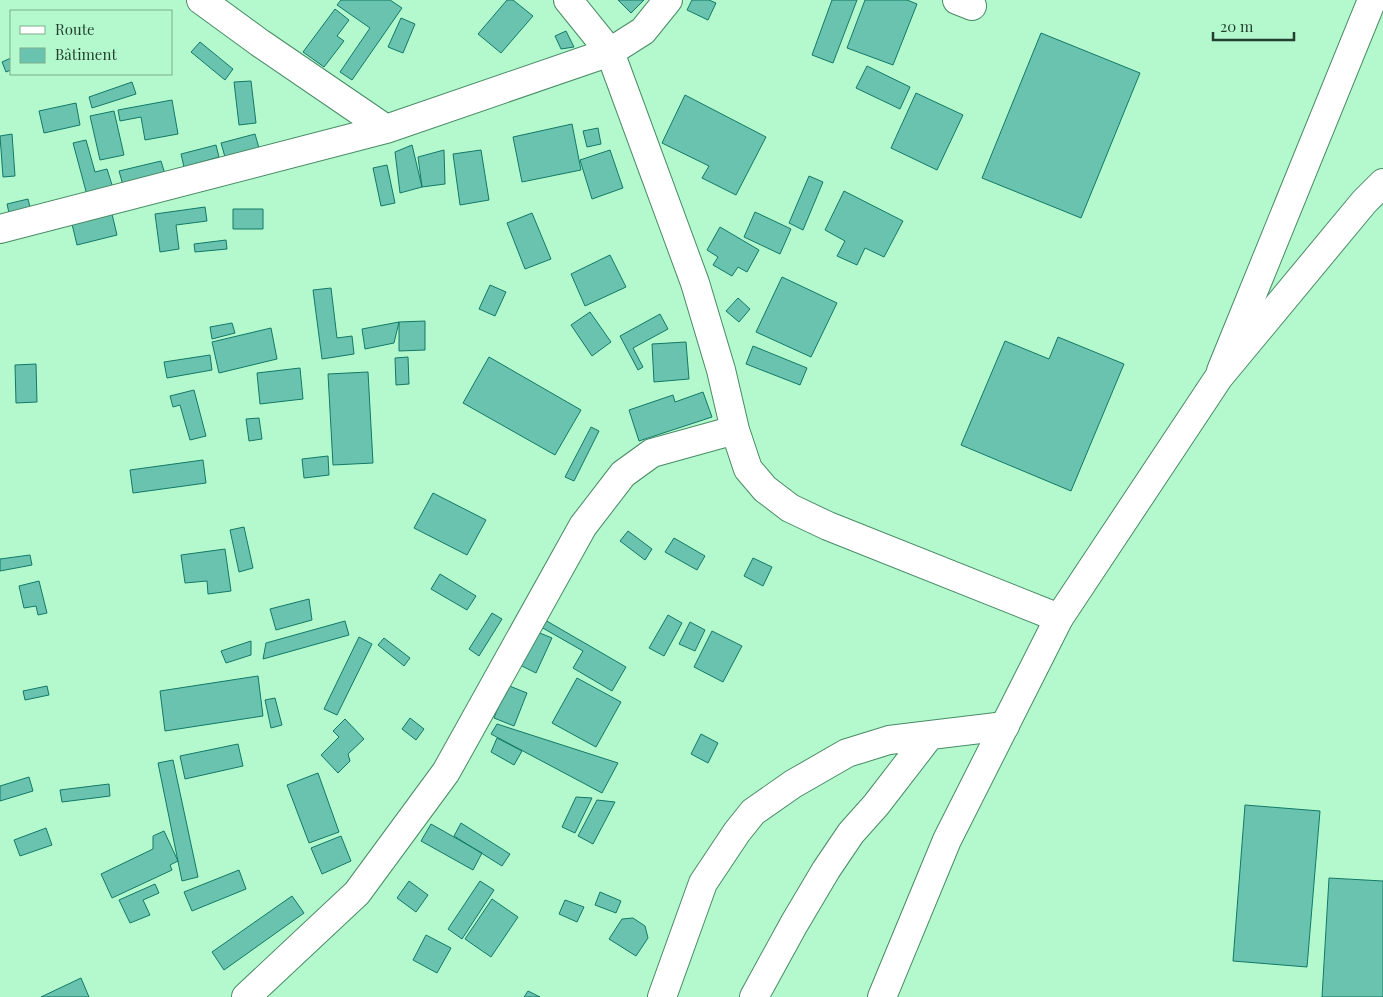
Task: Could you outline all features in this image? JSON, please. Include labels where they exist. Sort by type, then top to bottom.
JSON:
[{"type":"main road","points":[[201,0],[386,128]]},
{"type":"main road","points":[[568,0],[610,52],[695,283],[721,370],[734,430],[748,469],[765,489],[790,508],[828,526],[1058,618]]},
{"type":"main road","points":[[0,229],[386,128],[610,52],[643,31],[668,0]]},
{"type":"main road","points":[[1219,377],[1372,0]]},
{"type":"main road","points":[[882,997],[946,840],[1058,618],[1219,377],[1364,202],[1383,183]]},
{"type":"main road","points":[[246,997],[356,893],[446,772],[583,526],[623,474],[652,453],[734,430]]},
{"type":"main road","points":[[662,997],[703,883],[737,832],[754,812],[793,784],[848,753],[889,740],[1004,726]]},
{"type":"main road","points":[[754,997],[826,870],[851,833],[876,805],[930,735]]},
{"type":"building","points":[[341,0],[390,0],[402,8],[352,80],[340,72],[370,28],[337,5]]},
{"type":"building","points":[[507,0],[513,0],[533,16],[501,53],[478,34]]},
{"type":"building","points":[[618,0],[644,0],[631,13]]},
{"type":"building","points":[[692,0],[709,0],[716,3],[708,20],[687,10]]},
{"type":"building","points":[[832,0],[857,0],[833,63],[812,55]]},
{"type":"building","points":[[865,0],[907,0],[917,4],[893,65],[847,48]]},
{"type":"building","points":[[335,9],[349,20],[337,36],[344,41],[324,67],[303,52]]},
{"type":"building","points":[[401,18],[415,24],[403,53],[388,47]]},
{"type":"building","points":[[566,31],[574,47],[561,49],[555,36]]},
{"type":"building","points":[[1041,33],[1140,73],[1081,218],[982,178]]},
{"type":"building","points":[[200,42],[233,69],[225,80],[191,52]]},
{"type":"building","points":[[10,58],[10,70],[6,72],[2,62]]},
{"type":"building","points":[[867,66],[910,87],[900,109],[856,88]]},
{"type":"building","points":[[251,81],[256,123],[239,125],[234,82]]},
{"type":"building","points":[[132,82],[136,94],[92,108],[89,97]]},
{"type":"building","points":[[916,93],[963,115],[937,170],[891,148]]},
{"type":"building","points":[[685,95],[766,137],[736,195],[702,178],[709,166],[662,143]]},
{"type":"building","points":[[172,100],[178,134],[145,140],[141,117],[120,121],[118,110]]},
{"type":"building","points":[[76,103],[80,125],[44,133],[39,111]]},
{"type":"building","points":[[114,111],[124,155],[100,160],[90,116]]},
{"type":"building","points":[[572,124],[581,170],[522,182],[513,137]]},
{"type":"building","points":[[598,128],[601,144],[587,147],[583,131]]},
{"type":"building","points":[[12,134],[15,176],[3,177],[0,136]]},
{"type":"building","points":[[255,134],[259,148],[225,157],[221,143]]},
{"type":"building","points":[[86,140],[95,172],[107,169],[113,188],[87,195],[73,143]]},
{"type":"building","points":[[216,145],[219,157],[184,167],[181,154]]},
{"type":"building","points":[[412,145],[422,187],[400,193],[395,152]]},
{"type":"building","points":[[444,150],[445,184],[422,187],[418,157]]},
{"type":"building","points":[[481,150],[489,200],[460,205],[453,154]]},
{"type":"building","points":[[610,150],[623,188],[592,199],[580,160]]},
{"type":"building","points":[[161,161],[165,174],[123,185],[119,171]]},
{"type":"building","points":[[387,165],[395,203],[381,206],[373,168]]},
{"type":"building","points":[[809,176],[823,182],[803,230],[789,223]]},
{"type":"building","points":[[844,191],[903,221],[884,257],[865,248],[857,265],[837,256],[845,241],[825,230]]},
{"type":"building","points":[[28,199],[30,207],[9,213],[7,204]]},
{"type":"building","points":[[205,207],[207,221],[176,225],[179,249],[160,252],[155,214]]},
{"type":"building","points":[[233,209],[263,209],[263,229],[233,229]]},
{"type":"building","points":[[755,212],[791,229],[780,254],[744,237]]},
{"type":"building","points":[[532,213],[551,259],[525,269],[507,223]]},
{"type":"building","points":[[112,214],[117,235],[77,245],[72,224]]},
{"type":"building","points":[[720,227],[759,250],[747,272],[738,267],[732,276],[713,265],[718,257],[707,250]]},
{"type":"building","points":[[226,240],[227,249],[195,252],[194,244]]},
{"type":"building","points":[[610,255],[626,287],[585,306],[571,274]]},
{"type":"building","points":[[782,277],[837,303],[811,357],[756,332]]},
{"type":"building","points":[[490,285],[506,292],[495,316],[479,309]]},
{"type":"building","points":[[331,288],[337,338],[352,336],[354,354],[322,359],[313,290]]},
{"type":"building","points":[[738,298],[750,309],[739,322],[726,311]]},
{"type":"building","points":[[590,312],[611,342],[592,356],[571,325]]},
{"type":"building","points":[[660,314],[668,329],[633,348],[643,367],[638,370],[620,336]]},
{"type":"building","points":[[425,321],[425,350],[399,351],[399,322]]},
{"type":"building","points":[[399,322],[394,343],[365,349],[362,329]]},
{"type":"building","points":[[232,323],[235,333],[212,339],[210,327]]},
{"type":"building","points":[[271,328],[277,359],[219,373],[212,342]]},
{"type":"building","points":[[1058,337],[1124,364],[1071,491],[961,445],[1005,341],[1049,359]]},
{"type":"building","points":[[686,342],[689,379],[654,382],[652,344]]},
{"type":"building","points":[[753,346],[807,368],[800,385],[746,364]]},
{"type":"building","points":[[210,355],[212,370],[167,378],[164,362]]},
{"type":"building","points":[[408,357],[409,384],[396,385],[395,358]]},
{"type":"building","points":[[489,357],[581,410],[555,455],[463,403]]},
{"type":"building","points":[[36,364],[37,402],[16,403],[15,365]]},
{"type":"building","points":[[300,368],[303,399],[260,404],[257,373]]},
{"type":"building","points":[[368,372],[373,463],[333,465],[328,374]]},
{"type":"building","points":[[194,390],[206,436],[190,440],[180,405],[173,407],[170,396]]},
{"type":"building","points":[[703,392],[712,417],[639,441],[629,410],[673,395],[675,402]]},
{"type":"building","points":[[259,418],[262,439],[249,441],[246,419]]},
{"type":"building","points":[[591,427],[599,431],[574,481],[565,477]]},
{"type":"building","points":[[328,456],[329,475],[304,478],[302,459]]},
{"type":"building","points":[[203,460],[206,483],[133,493],[130,470]]},
{"type":"building","points":[[433,493],[486,520],[467,555],[414,528]]},
{"type":"building","points":[[244,527],[253,568],[239,572],[230,530]]},
{"type":"building","points":[[628,531],[652,549],[645,560],[620,541]]},
{"type":"building","points":[[674,538],[705,556],[697,570],[665,552]]},
{"type":"building","points":[[225,549],[231,591],[208,594],[207,581],[185,583],[181,555]]},
{"type":"building","points":[[30,555],[32,565],[0,571],[0,559]]},
{"type":"building","points":[[753,558],[772,567],[763,586],[744,576]]},
{"type":"building","points":[[440,574],[476,596],[467,610],[431,589]]},
{"type":"building","points":[[39,581],[47,613],[38,615],[36,606],[24,608],[19,586]]},
{"type":"building","points":[[309,599],[312,620],[276,630],[270,609]]},
{"type":"building","points":[[492,613],[502,619],[479,656],[469,649]]},
{"type":"building","points":[[668,615],[682,623],[664,656],[649,648]]},
{"type":"building","points":[[545,620],[626,667],[612,691],[573,668],[583,651],[541,627]]},
{"type":"building","points":[[345,621],[349,635],[263,659],[266,643]]},
{"type":"building","points":[[690,622],[705,630],[695,651],[679,644]]},
{"type":"building","points":[[535,631],[552,638],[536,673],[520,665]]},
{"type":"building","points":[[712,631],[742,646],[723,682],[694,667]]},
{"type":"building","points":[[359,637],[372,644],[337,715],[324,709]]},
{"type":"building","points":[[384,638],[410,658],[404,666],[378,645]]},
{"type":"building","points":[[251,641],[251,655],[226,663],[221,651]]},
{"type":"building","points":[[258,676],[263,716],[165,731],[160,691]]},
{"type":"building","points":[[577,678],[621,702],[596,747],[552,723]]},
{"type":"building","points":[[507,685],[527,693],[514,726],[494,718]]},
{"type":"building","points":[[47,686],[49,695],[25,700],[23,691]]},
{"type":"building","points":[[275,698],[282,725],[271,728],[265,700]]},
{"type":"building","points":[[410,718],[424,729],[416,740],[402,729]]},
{"type":"building","points":[[345,719],[364,739],[348,754],[350,761],[338,773],[321,755],[339,737],[333,731]]},
{"type":"building","points":[[497,724],[618,763],[602,793],[491,734]]},
{"type":"building","points":[[701,734],[718,743],[708,763],[691,754]]},
{"type":"building","points":[[497,738],[522,751],[514,765],[491,752]]},
{"type":"building","points":[[238,744],[243,766],[185,779],[180,756]]},
{"type":"building","points":[[173,760],[198,877],[182,881],[158,763]]},
{"type":"building","points":[[318,773],[339,832],[309,843],[287,785]]},
{"type":"building","points":[[29,777],[33,791],[0,801],[0,786]]},
{"type":"building","points":[[109,784],[110,796],[62,802],[60,790]]},
{"type":"building","points":[[576,797],[592,798],[575,833],[562,827]]},
{"type":"building","points":[[597,800],[615,802],[593,844],[578,836]]},
{"type":"building","points":[[1245,805],[1320,811],[1307,967],[1233,961]]},
{"type":"building","points":[[461,823],[510,854],[502,866],[454,836]]},
{"type":"building","points":[[431,824],[482,853],[473,870],[421,841]]},
{"type":"building","points":[[46,828],[52,845],[20,856],[14,840]]},
{"type":"building","points":[[164,831],[178,861],[170,865],[172,870],[112,898],[101,874],[153,849],[153,836]]},
{"type":"building","points":[[341,836],[351,861],[322,874],[311,848]]},
{"type":"building","points":[[239,870],[246,889],[192,911],[184,892]]},
{"type":"building","points":[[1329,878],[1383,881],[1383,997],[1322,997]]},
{"type":"building","points":[[409,881],[428,895],[416,912],[397,898]]},
{"type":"building","points":[[480,881],[494,890],[462,939],[448,929]]},
{"type":"building","points":[[155,884],[159,893],[143,900],[150,915],[130,923],[119,900]]},
{"type":"building","points":[[600,892],[621,901],[616,913],[595,905]]},
{"type":"building","points":[[292,896],[304,913],[224,970],[212,952]]},
{"type":"building","points":[[492,899],[518,917],[491,957],[465,939]]},
{"type":"building","points":[[565,900],[584,907],[577,922],[559,914]]},
{"type":"building","points":[[633,918],[645,926],[648,938],[636,956],[609,939],[622,919]]},
{"type":"building","points":[[426,935],[451,948],[437,973],[413,960]]},
{"type":"building","points":[[81,978],[89,997],[41,997]]},
{"type":"building","points":[[528,991],[540,997],[524,997]]}]
